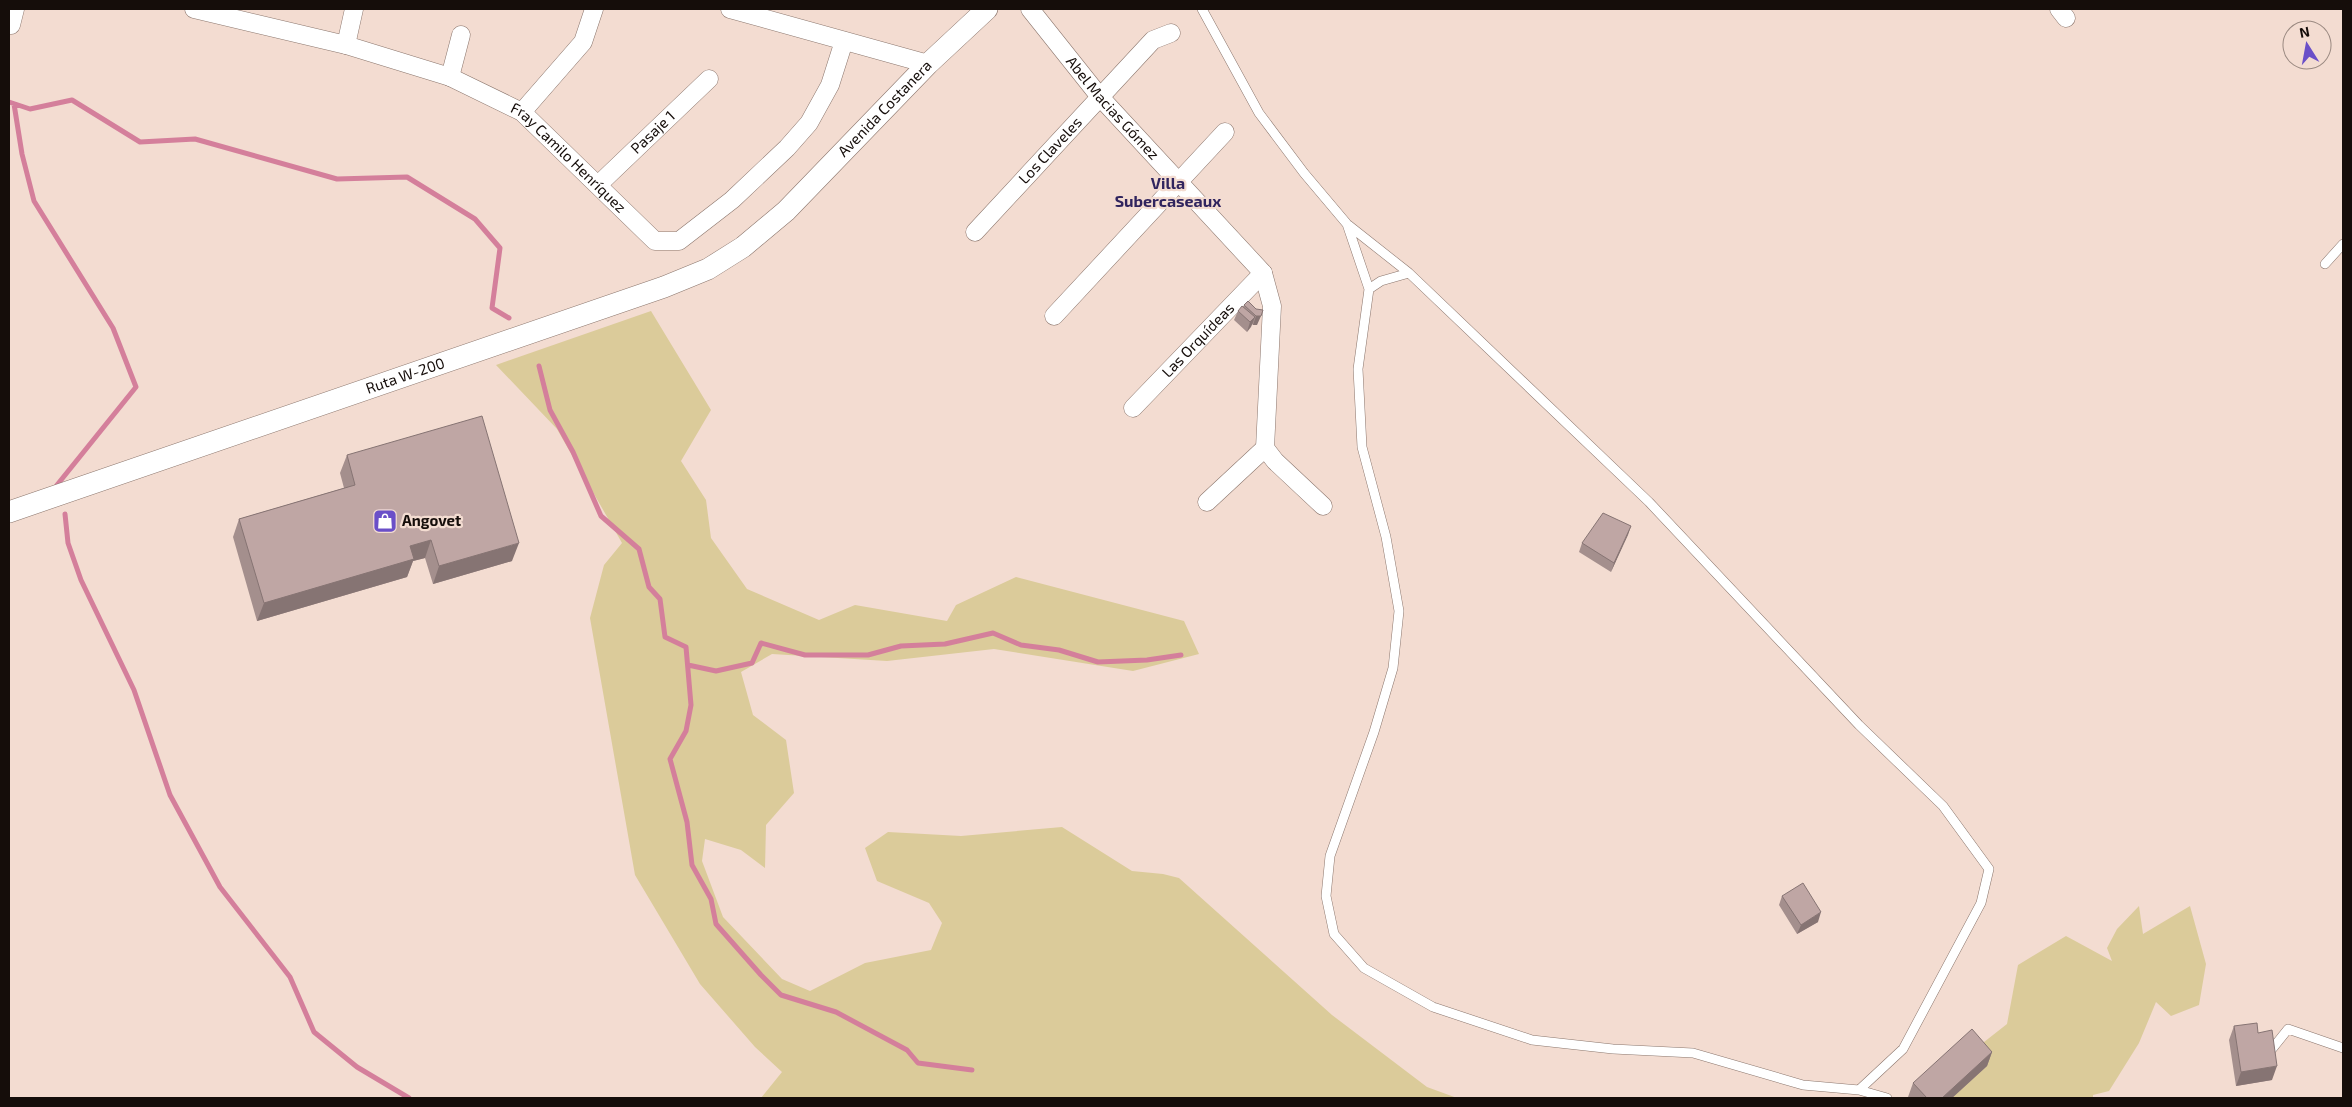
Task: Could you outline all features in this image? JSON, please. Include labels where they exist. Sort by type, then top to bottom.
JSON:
[{"type":"street","name":"Fray Camilo Henríquez","points":[[194,9],[236,14],[450,77],[522,112],[655,241],[679,241],[732,200],[787,148],[809,123],[830,85],[844,41]]},
{"type":"street","points":[[346,45],[354,9]]},
{"type":"street","points":[[522,112],[583,42],[594,9]]},
{"type":"street","points":[[730,9],[928,64]]},
{"type":"street","name":"Avenida Costanera","points":[[786,211],[928,64],[987,9]]},
{"type":"street","name":"Abel Macias Gómez","points":[[1030,9],[1100,97],[1263,273],[1272,306],[1265,448]]},
{"type":"street","name":"Los Claveles","points":[[975,232],[1153,40],[1171,33]]},
{"type":"street","points":[[450,77],[461,35]]},
{"type":"street","name":"Pasaje 1","points":[[598,185],[709,79]]},
{"type":"street","points":[[1054,316],[1225,132]]},
{"type":"street","name":"Ruta W-200","points":[[9,512],[664,287],[708,269],[743,247],[786,211]]},
{"type":"street","name":"Las Orquídeas","points":[[1133,408],[1263,273]]},
{"type":"street","points":[[1208,502],[1265,448],[1275,461],[1323,506]]},
{"type":"lane","points":[[1202,9],[1259,113],[1304,173],[1347,224],[1408,273],[1649,502],[1860,725],[1943,806],[1989,869],[1981,903],[1903,1049],[1859,1090]]},
{"type":"lane","points":[[1347,224],[1369,289],[1358,369],[1362,447],[1386,538],[1399,611],[1392,668],[1374,732],[1330,856],[1326,896],[1334,934],[1364,968],[1433,1007],[1532,1040],[1613,1049],[1693,1052],[1803,1085],[1859,1090],[1887,1098]]},
{"type":"lane","points":[[2325,264],[2343,244]]},
{"type":"lane","points":[[1369,289],[1381,280],[1408,273]]},
{"type":"lane","points":[[2272,1048],[2288,1029],[2343,1048]]},
{"type":"shaded area","points":[[651,311],[711,410],[681,461],[706,500],[711,538],[747,589],[819,620],[855,605],[947,621],[956,605],[1016,577],[1184,621],[1199,654],[1133,671],[994,649],[887,661],[772,654],[741,672],[753,715],[786,740],[794,793],[766,825],[765,868],[741,850],[705,839],[702,861],[723,917],[782,979],[810,991],[865,963],[931,950],[942,923],[929,903],[877,881],[865,848],[888,832],[961,836],[1062,827],[1132,871],[1163,874],[1179,878],[1332,1015],[1427,1087],[1457,1098],[761,1098],[782,1072],[755,1047],[700,984],[635,875],[590,618],[604,565],[622,543],[557,429],[496,365]]},
{"type":"shaded area","points":[[2139,906],[2143,934],[2190,906],[2206,964],[2199,1005],[2171,1016],[2156,1002],[2139,1043],[2109,1091],[2093,1095],[2093,1098],[1938,1098],[1956,1064],[2007,1024],[2018,965],[2066,936],[2112,961],[2107,948],[2117,929]]},
{"type":"building","points":[[1248,301],[1256,309],[1263,310],[1261,316],[1256,316],[1244,305]]},
{"type":"building","points":[[1242,306],[1255,317],[1250,322],[1238,311]]},
{"type":"building","points":[[482,416],[519,543],[439,566],[431,540],[410,546],[414,559],[264,603],[239,519],[355,485],[347,455]]},
{"type":"building","points":[[1603,513],[1631,526],[1614,563],[1582,543]]},
{"type":"building","points":[[1803,883],[1821,912],[1801,925],[1782,896]]},
{"type":"building","points":[[2257,1023],[2258,1033],[2272,1030],[2277,1066],[2241,1072],[2234,1026]]},
{"type":"building","points":[[1972,1029],[1992,1052],[1942,1098],[1927,1098],[1913,1083]]},
{"type":"waterway","points":[[9,102],[30,109],[72,100],[140,142],[195,139],[337,179],[407,177],[475,219],[500,248],[492,308],[509,318]]},
{"type":"waterway","points":[[14,104],[22,154],[34,201],[113,328],[136,387],[57,485]]},
{"type":"waterway","points":[[539,366],[550,410],[573,452],[601,516],[639,549],[649,587],[660,599],[665,637],[686,647],[691,705],[686,731],[670,759],[687,822],[692,865],[711,899],[716,924],[781,995],[836,1012],[907,1050],[918,1063],[972,1070]]},
{"type":"waterway","points":[[65,514],[68,543],[81,580],[134,690],[170,795],[220,887],[290,977],[314,1032],[357,1067],[409,1098]]},
{"type":"waterway","points":[[688,665],[716,671],[752,663],[761,643],[805,655],[868,655],[901,646],[945,644],[993,633],[1021,645],[1059,650],[1098,662],[1147,660],[1181,655]]},
{"type":"place","name":"Angovet","points":[[385,521]]},
{"type":"district","name":"Villa Subercaseaux","points":[[1168,192]]}]
